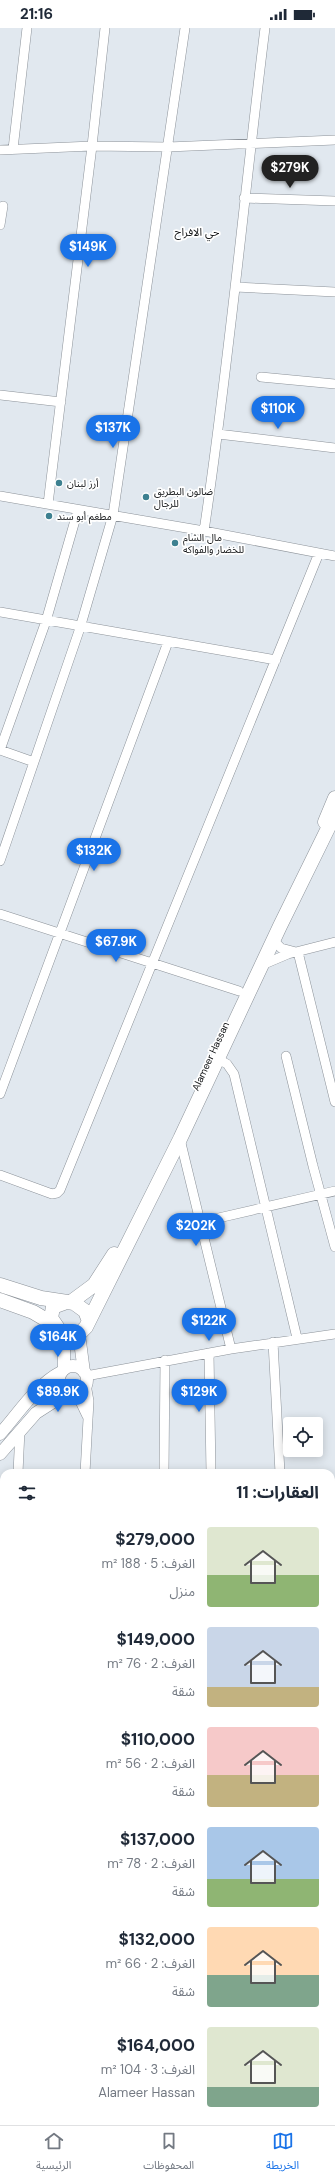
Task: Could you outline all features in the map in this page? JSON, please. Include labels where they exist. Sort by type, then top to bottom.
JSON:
[{"type":"main road","name":"Alameer Hassan","points":[[89,1321],[106,1291],[180,1139],[214,1057],[239,991],[268,928],[316,840],[335,798]]},
{"type":"main road","name":"Alameer Hassan","points":[[58,1329],[51,1318],[51,1310],[53,1307],[67,1302],[94,1285],[106,1268],[261,965],[335,814]]},
{"type":"main road","points":[[0,1285],[33,1296],[67,1302],[81,1307],[89,1321],[86,1327],[79,1334],[74,1336],[58,1329],[33,1312],[0,1300]]},
{"type":"main road","points":[[58,1329],[62,1370],[59,1377],[60,1386],[72,1393]]},
{"type":"main road","points":[[0,1454],[36,1413],[72,1393],[85,1377],[79,1334]]},
{"type":"main road","points":[[0,1434],[41,1387],[62,1370],[73,1366],[85,1377]]},
{"type":"street","points":[[13,150],[27,28]]},
{"type":"street","points":[[48,504],[105,28]]},
{"type":"street","points":[[0,862],[80,628],[113,516],[168,147],[184,28]]},
{"type":"street","points":[[204,531],[218,434],[244,198],[265,28]]},
{"type":"street","points":[[0,150],[92,146],[168,147],[335,140]]},
{"type":"street","points":[[244,198],[335,201]]},
{"type":"street","points":[[0,225],[3,206]]},
{"type":"street","points":[[235,287],[335,292]]},
{"type":"street","points":[[261,377],[335,384]]},
{"type":"street","points":[[0,395],[61,402]]},
{"type":"street","points":[[218,434],[335,448]]},
{"type":"street","points":[[0,496],[204,531],[335,556]]},
{"type":"street","points":[[34,762],[0,750],[46,621],[78,510]]},
{"type":"street","points":[[0,1175],[52,1194],[57,1193],[60,1190],[319,553]]},
{"type":"street","points":[[0,612],[80,628],[276,660]]},
{"type":"street","points":[[0,1094],[168,642]]},
{"type":"street","points":[[0,914],[239,991]]},
{"type":"street","points":[[273,940],[281,948],[298,952]]},
{"type":"street","points":[[261,965],[298,952],[335,942]]},
{"type":"street","points":[[298,952],[335,1102]]},
{"type":"street","points":[[286,1056],[335,1247]]},
{"type":"street","points":[[214,1057],[227,1064],[234,1074],[267,1207],[297,1338]]},
{"type":"street","points":[[180,1139],[231,1349]]},
{"type":"street","points":[[201,1222],[335,1190]]},
{"type":"street","points":[[85,1469],[89,1401],[85,1377],[165,1360],[297,1338],[335,1334]]},
{"type":"street","points":[[273,1342],[280,1469]]},
{"type":"street","points":[[209,1353],[211,1469]]},
{"type":"street","points":[[164,1469],[165,1360]]},
{"type":"street","points":[[72,1393],[87,1417]]},
{"type":"street","points":[[18,1469],[20,1430]]},
{"type":"place","name":"أرز لبنان","points":[[59,483]]},
{"type":"place","name":"ضالون البطريق للرجال","points":[[146,497]]},
{"type":"place","name":"مطغم أبو سند","points":[[49,516]]},
{"type":"place","name":"مال الشام للخضار والفواكه","points":[[175,543]]},
{"type":"district","name":"حي الافراح","points":[[197,232]]}]
